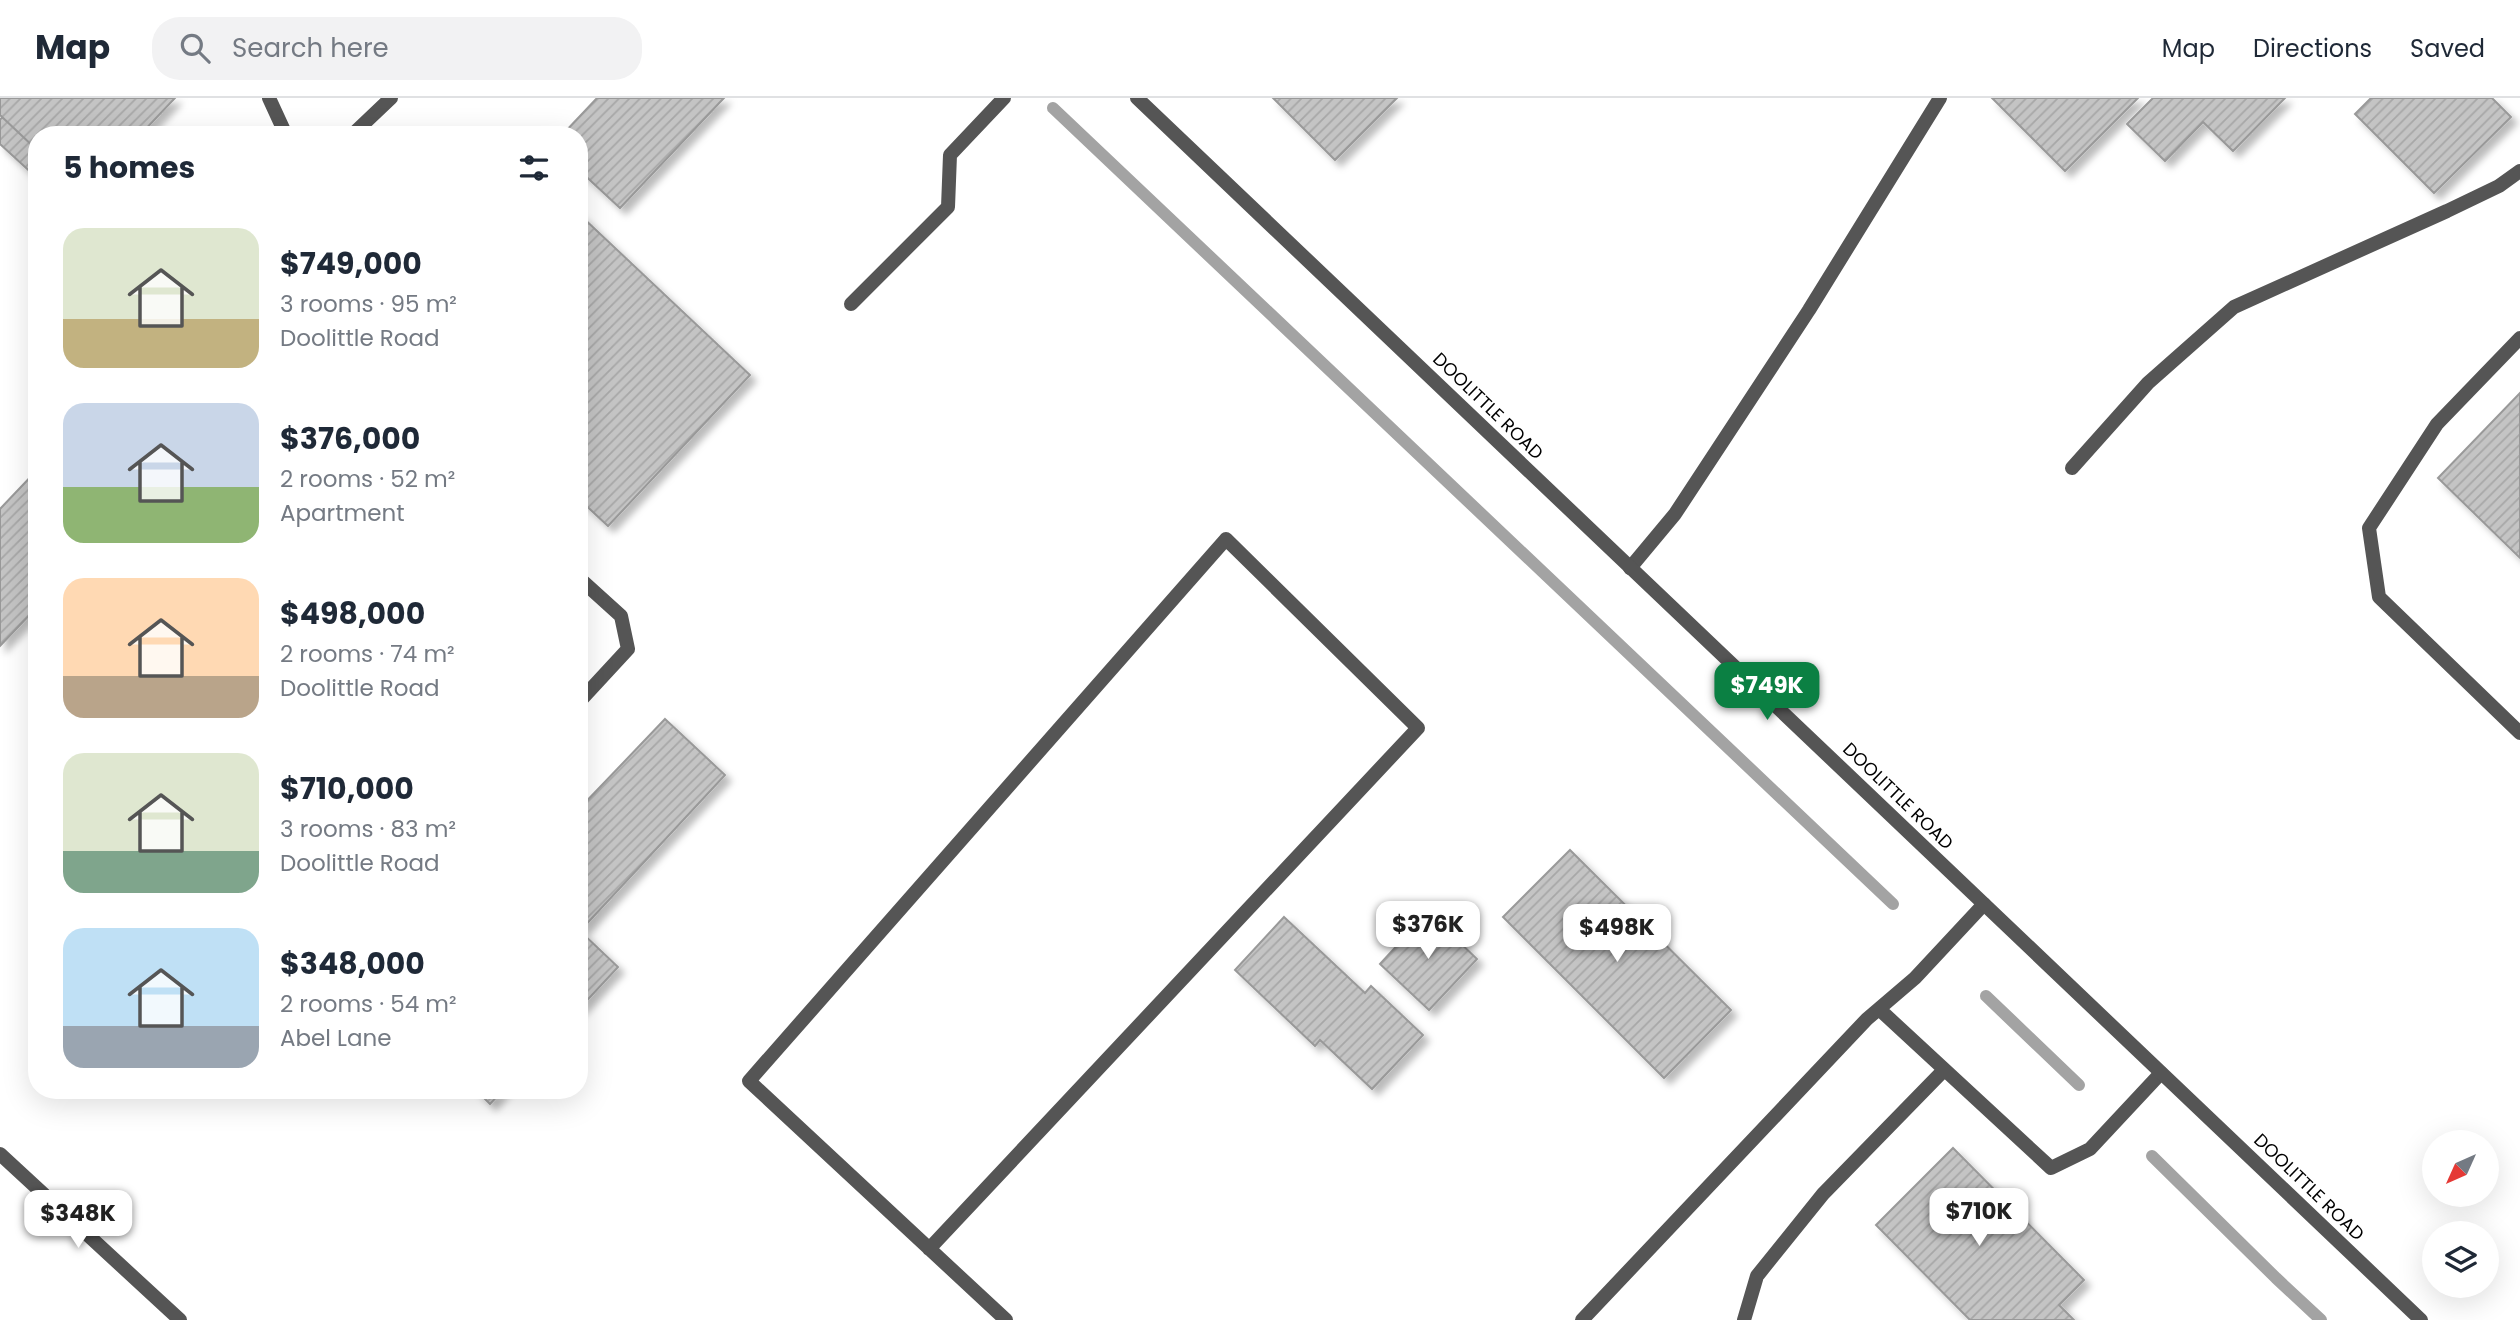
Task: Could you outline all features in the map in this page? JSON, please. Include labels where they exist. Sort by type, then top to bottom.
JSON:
[{"type":"street","points":[[269,98],[282,126]]},
{"type":"street","points":[[361,126],[391,98]]},
{"type":"street","points":[[851,304],[948,207],[950,155],[1004,98]]},
{"type":"street","name":"DOOLITTLE ROAD","points":[[1137,98],[2421,1320]]},
{"type":"street","points":[[1630,568],[1675,514],[1809,310],[1940,98]]},
{"type":"street","points":[[2072,468],[2148,383],[2234,307],[2468,201],[2499,186],[2520,171]]},
{"type":"street","points":[[2520,338],[2437,424],[2369,528],[2379,597],[2520,733]]},
{"type":"street","points":[[929,1249],[1418,728],[1226,539],[749,1081],[929,1249],[1006,1320]]},
{"type":"street","points":[[588,586],[621,616],[628,649],[588,692]]},
{"type":"street","points":[[1582,1320],[1879,1009],[1915,978],[1984,904]]},
{"type":"street","points":[[1879,1009],[2050,1168],[2090,1149],[2161,1073]]},
{"type":"street","points":[[1744,1320],[1757,1276],[1823,1194],[1944,1070]]},
{"type":"street","points":[[0,1154],[180,1320]]},
{"type":"building","points":[[0,98],[175,98],[149,126],[28,126],[28,141],[0,115]]},
{"type":"building","points":[[597,98],[724,98],[620,208],[588,178],[588,126],[571,126]]},
{"type":"building","points":[[1273,98],[1397,98],[1335,160]]},
{"type":"building","points":[[1992,98],[2138,98],[2065,171]]},
{"type":"building","points":[[2153,98],[2285,98],[2233,151],[2203,122],[2165,161],[2127,124]]},
{"type":"building","points":[[2371,98],[2492,98],[2511,117],[2434,193],[2355,114]]},
{"type":"building","points":[[2,117],[28,142],[28,170],[0,144]]},
{"type":"building","points":[[588,222],[750,375],[608,526],[588,507]]},
{"type":"building","points":[[2520,393],[2520,558],[2438,478]]},
{"type":"building","points":[[28,479],[28,616],[0,646],[0,509]]},
{"type":"building","points":[[665,719],[725,775],[588,922],[588,800]]},
{"type":"building","points":[[1570,850],[1731,1010],[1664,1078],[1503,917]]},
{"type":"building","points":[[1428,912],[1477,959],[1429,1010],[1380,964]]},
{"type":"building","points":[[1284,917],[1365,993],[1371,986],[1423,1035],[1372,1089],[1320,1040],[1315,1046],[1235,970]]},
{"type":"building","points":[[588,939],[618,967],[588,999]]},
{"type":"building","points":[[1953,1148],[2084,1280],[2059,1305],[2074,1320],[1970,1320],[1876,1225]]},
{"type":"waterway","points":[[1053,108],[1893,904]]},
{"type":"waterway","points":[[1986,996],[2079,1085]]},
{"type":"waterway","points":[[2152,1156],[2321,1320]]}]
